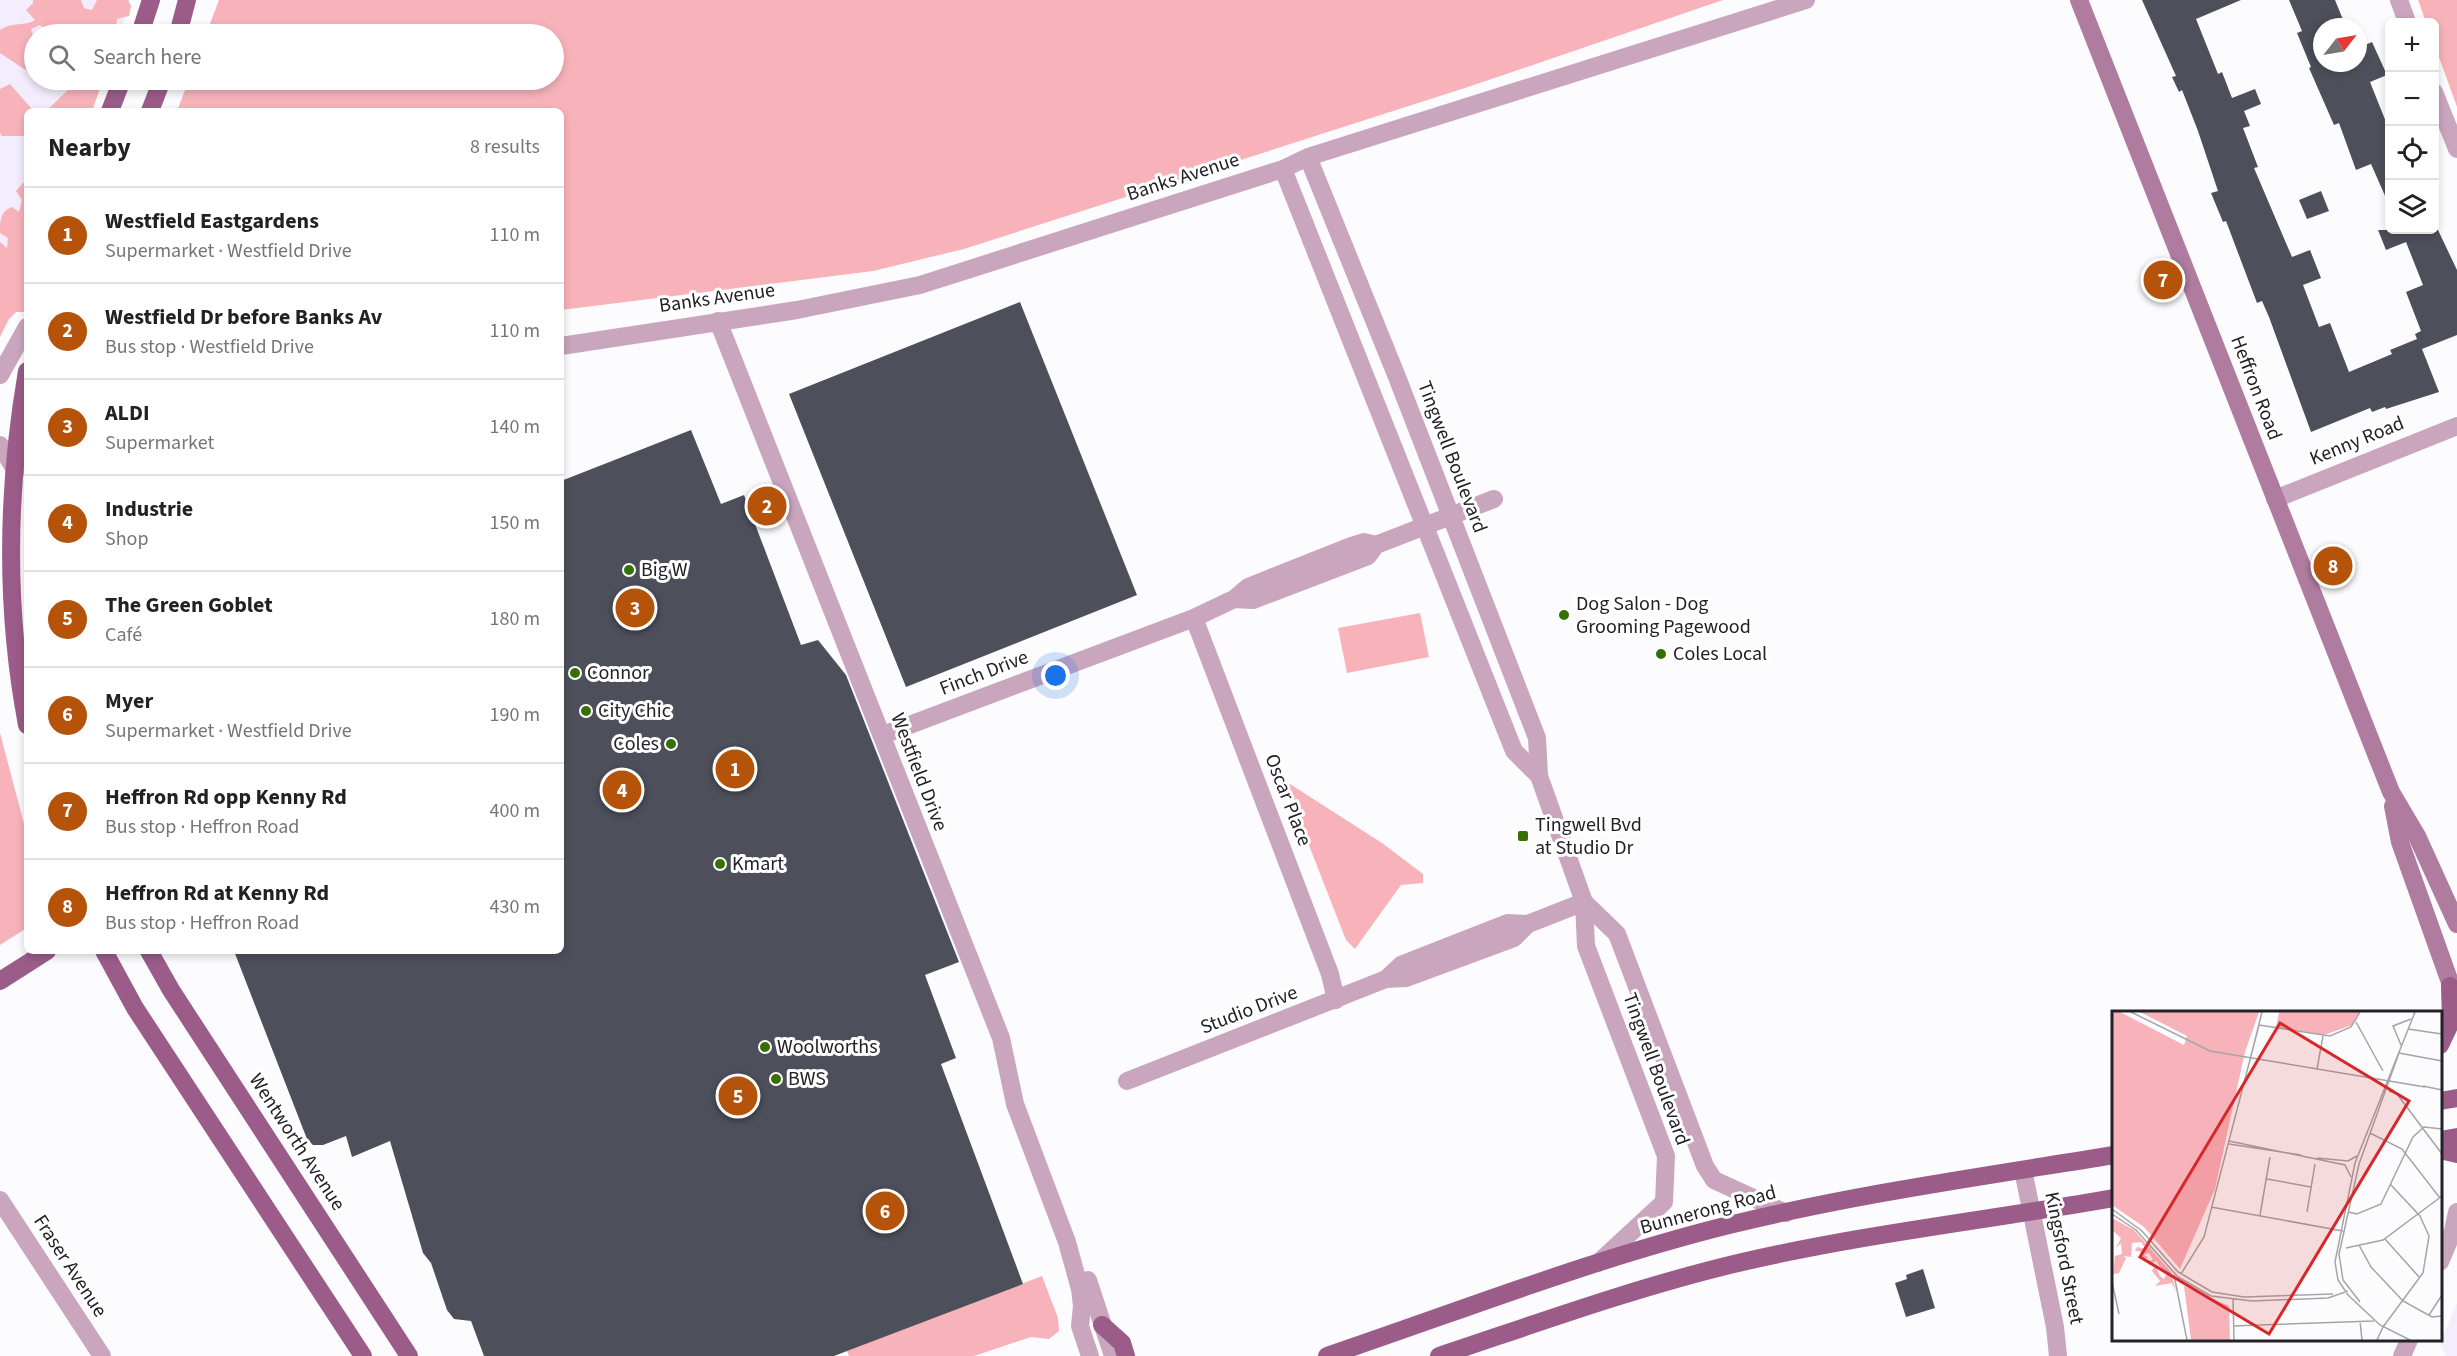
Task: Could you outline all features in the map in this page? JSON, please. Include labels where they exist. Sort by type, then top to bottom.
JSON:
[{"type":"main road","points":[[143,24],[151,0]]},
{"type":"main road","points":[[181,24],[187,0]]},
{"type":"main road","name":"Heffron Road","points":[[2079,0],[2391,792],[2417,836],[2457,924]]},
{"type":"main road","points":[[111,108],[118,90]]},
{"type":"main road","points":[[151,108],[158,90]]},
{"type":"main road","points":[[24,400],[16,471],[10,580],[15,657],[24,709]]},
{"type":"main road","name":"Heffron Road","points":[[2391,792],[2400,842],[2454,994]]},
{"type":"main road","points":[[0,981],[42,954]]},
{"type":"main road","points":[[106,954],[141,1018],[363,1356]]},
{"type":"main road","name":"Wentworth Avenue","points":[[151,954],[171,990],[410,1356]]},
{"type":"main road","points":[[2442,1041],[2451,1022],[2454,994]]},
{"type":"main road","points":[[2442,1101],[2457,1098]]},
{"type":"main road","points":[[2442,1140],[2457,1137]]},
{"type":"main road","points":[[2442,1151],[2457,1154]]},
{"type":"main road","name":"Bunnerong Road","points":[[1327,1356],[1598,1263],[1728,1225],[2112,1155]]},
{"type":"main road","points":[[1440,1356],[1646,1288],[1738,1263],[1845,1242],[2112,1198]]},
{"type":"main road","points":[[1102,1325],[1122,1343],[1126,1356]]},
{"type":"street","name":"Banks Avenue","points":[[564,346],[839,303],[920,285],[1283,168],[1308,157],[1806,0]]},
{"type":"street","points":[[2399,0],[2406,18]]},
{"type":"street","points":[[2439,104],[2457,149]]},
{"type":"street","name":"Tingwell Boulevard","points":[[1308,157],[1398,377],[1537,738],[1539,776],[1584,902],[1586,946],[1666,1156],[1664,1202],[1598,1263]]},
{"type":"street","name":"Tingwell Boulevard","points":[[1283,168],[1514,751],[1539,776]]},
{"type":"street","name":"Westfield Drive","points":[[718,321],[883,735],[930,864],[961,934],[1001,1038],[1015,1104],[1067,1242],[1080,1289],[1082,1306],[1080,1326],[1090,1356]]},
{"type":"street","points":[[0,375],[24,332]]},
{"type":"street","name":"Kenny Road","points":[[2275,499],[2457,426]]},
{"type":"street","points":[[0,445],[16,471]]},
{"type":"street","name":"Finch Drive","points":[[883,735],[1194,618],[1234,599],[1248,587],[1351,546],[1364,542],[1376,545],[1449,514],[1494,499]]},
{"type":"street","name":"Oscar Place","points":[[1194,618],[1330,974],[1336,1000]]},
{"type":"street","name":"Tingwell Boulevard","points":[[1584,902],[1617,934],[1705,1166],[1714,1180],[1786,1213]]},
{"type":"street","name":"Studio Drive","points":[[1127,1081],[1386,979],[1401,964],[1508,923],[1528,924],[1584,902]]},
{"type":"street","points":[[2442,1153],[2457,1164]]},
{"type":"street","name":"Kingsford Street","points":[[2023,1170],[2055,1327],[2058,1356]]},
{"type":"street","name":"Fraser Avenue","points":[[0,1200],[102,1356]]},
{"type":"street","points":[[2442,1258],[2455,1229],[2457,1212]]},
{"type":"street","name":"Westfield Drive","points":[[1067,1242],[1086,1274],[1113,1356]]},
{"type":"street","points":[[2402,1356],[2409,1341]]},
{"type":"shaded area","points":[[0,0],[130,0],[123,24],[24,24],[24,90],[99,90],[91,108],[24,108],[24,278],[0,336]]},
{"type":"shaded area","points":[[33,0],[81,0],[84,8],[92,10],[97,0],[128,0],[131,6],[129,16],[117,19],[116,24],[24,24],[24,69],[0,53],[0,30],[35,20],[26,10]]},
{"type":"shaded area","points":[[219,0],[1723,0],[1471,86],[964,249],[873,271],[564,310],[564,108],[178,108],[185,90],[564,90],[564,24],[210,24]]},
{"type":"shaded area","points":[[2418,0],[2457,0],[2457,107],[2439,57],[2439,18],[2425,18]]},
{"type":"shaded area","points":[[10,84],[31,108],[24,108],[24,136],[2,136],[0,133],[0,89]]},
{"type":"shaded area","points":[[99,90],[93,108],[49,108],[67,91]]},
{"type":"shaded area","points":[[24,183],[24,312],[16,312],[9,319],[0,337],[0,242],[7,248],[8,238],[0,233],[1,221],[5,211],[12,207],[19,212],[22,200],[16,191]]},
{"type":"shaded area","points":[[1420,613],[1429,657],[1347,673],[1338,628]]},
{"type":"shaded area","points":[[0,733],[24,824],[24,930],[0,945]]},
{"type":"shaded area","points":[[1285,784],[1290,784],[1382,843],[1423,874],[1423,883],[1401,885],[1355,949],[1346,940]]},
{"type":"shaded area","points":[[1042,1276],[1058,1318],[1059,1331],[1049,1339],[1031,1337],[974,1356],[849,1356],[847,1351]]},
{"type":"shaded area","points":[[2457,1303],[2457,1356],[2446,1356],[2440,1343]]},
{"type":"building","points":[[2142,0],[2241,0],[2196,19],[2218,74],[2222,72],[2232,98],[2255,89],[2261,104],[2244,111],[2250,126],[2243,128],[2258,167],[2254,168],[2292,257],[2310,250],[2321,278],[2303,285],[2319,327],[2330,323],[2349,372],[2392,354],[2390,350],[2417,339],[2415,334],[2421,331],[2406,292],[2423,285],[2406,242],[2386,250],[2378,230],[2385,230],[2385,234],[2439,234],[2439,232],[2457,270],[2457,335],[2422,349],[2439,392],[2386,409],[2385,407],[2372,412],[2370,408],[2311,432],[2269,317],[2262,301],[2257,303],[2226,221],[2223,222],[2211,193],[2218,191],[2182,90],[2179,92],[2172,77],[2176,76]]},
{"type":"building","points":[[2289,0],[2335,0],[2342,18],[2313,18],[2313,72],[2367,72],[2367,44],[2372,42],[2385,71],[2385,76],[2370,82],[2385,120],[2385,196],[2371,164],[2356,170],[2339,123],[2334,125],[2309,68],[2311,67],[2297,33],[2302,31]]},
{"type":"building","points":[[2321,191],[2329,211],[2307,219],[2299,200]]},
{"type":"building","points":[[1020,302],[1137,595],[906,687],[789,394]]},
{"type":"building","points":[[691,430],[721,504],[744,495],[801,645],[818,640],[846,675],[959,962],[925,975],[956,1058],[941,1064],[1023,1284],[834,1356],[484,1356],[471,1321],[454,1319],[447,1310],[431,1263],[423,1253],[390,1141],[352,1157],[346,1136],[323,1145],[313,1145],[307,1139],[235,954],[564,954],[564,480]]},
{"type":"building","points":[[1923,1269],[1935,1308],[1906,1317],[1895,1283],[1907,1279],[1906,1275]]},
{"type":"place","name":"Heffron Rd opp Kenny Rd","points":[[2163,280]]},
{"type":"place","name":"Westfield Dr before Banks Av","points":[[767,506]]},
{"type":"place","name":"Heffron Rd at Kenny Rd","points":[[2333,566]]},
{"type":"place","name":"Big W","points":[[629,570]]},
{"type":"place","name":"ALDI","points":[[635,608]]},
{"type":"place","name":"Dog Salon - Dog Grooming Pagewood","points":[[1564,615]]},
{"type":"place","name":"Coles Local","points":[[1661,654]]},
{"type":"place","name":"Connor","points":[[575,673]]},
{"type":"place","name":"City Chic","points":[[586,711]]},
{"type":"place","name":"Coles","points":[[671,744]]},
{"type":"place","name":"Westfield Eastgardens","points":[[735,769]]},
{"type":"place","name":"Industrie","points":[[622,790]]},
{"type":"place","name":"Tingwell Bvd at Studio Dr","points":[[1523,836]]},
{"type":"place","name":"Kmart","points":[[720,864]]},
{"type":"place","name":"Woolworths","points":[[765,1047]]},
{"type":"place","name":"BWS","points":[[776,1079]]},
{"type":"place","name":"The Green Goblet","points":[[738,1096]]},
{"type":"place","name":"Myer","points":[[885,1211]]}]
